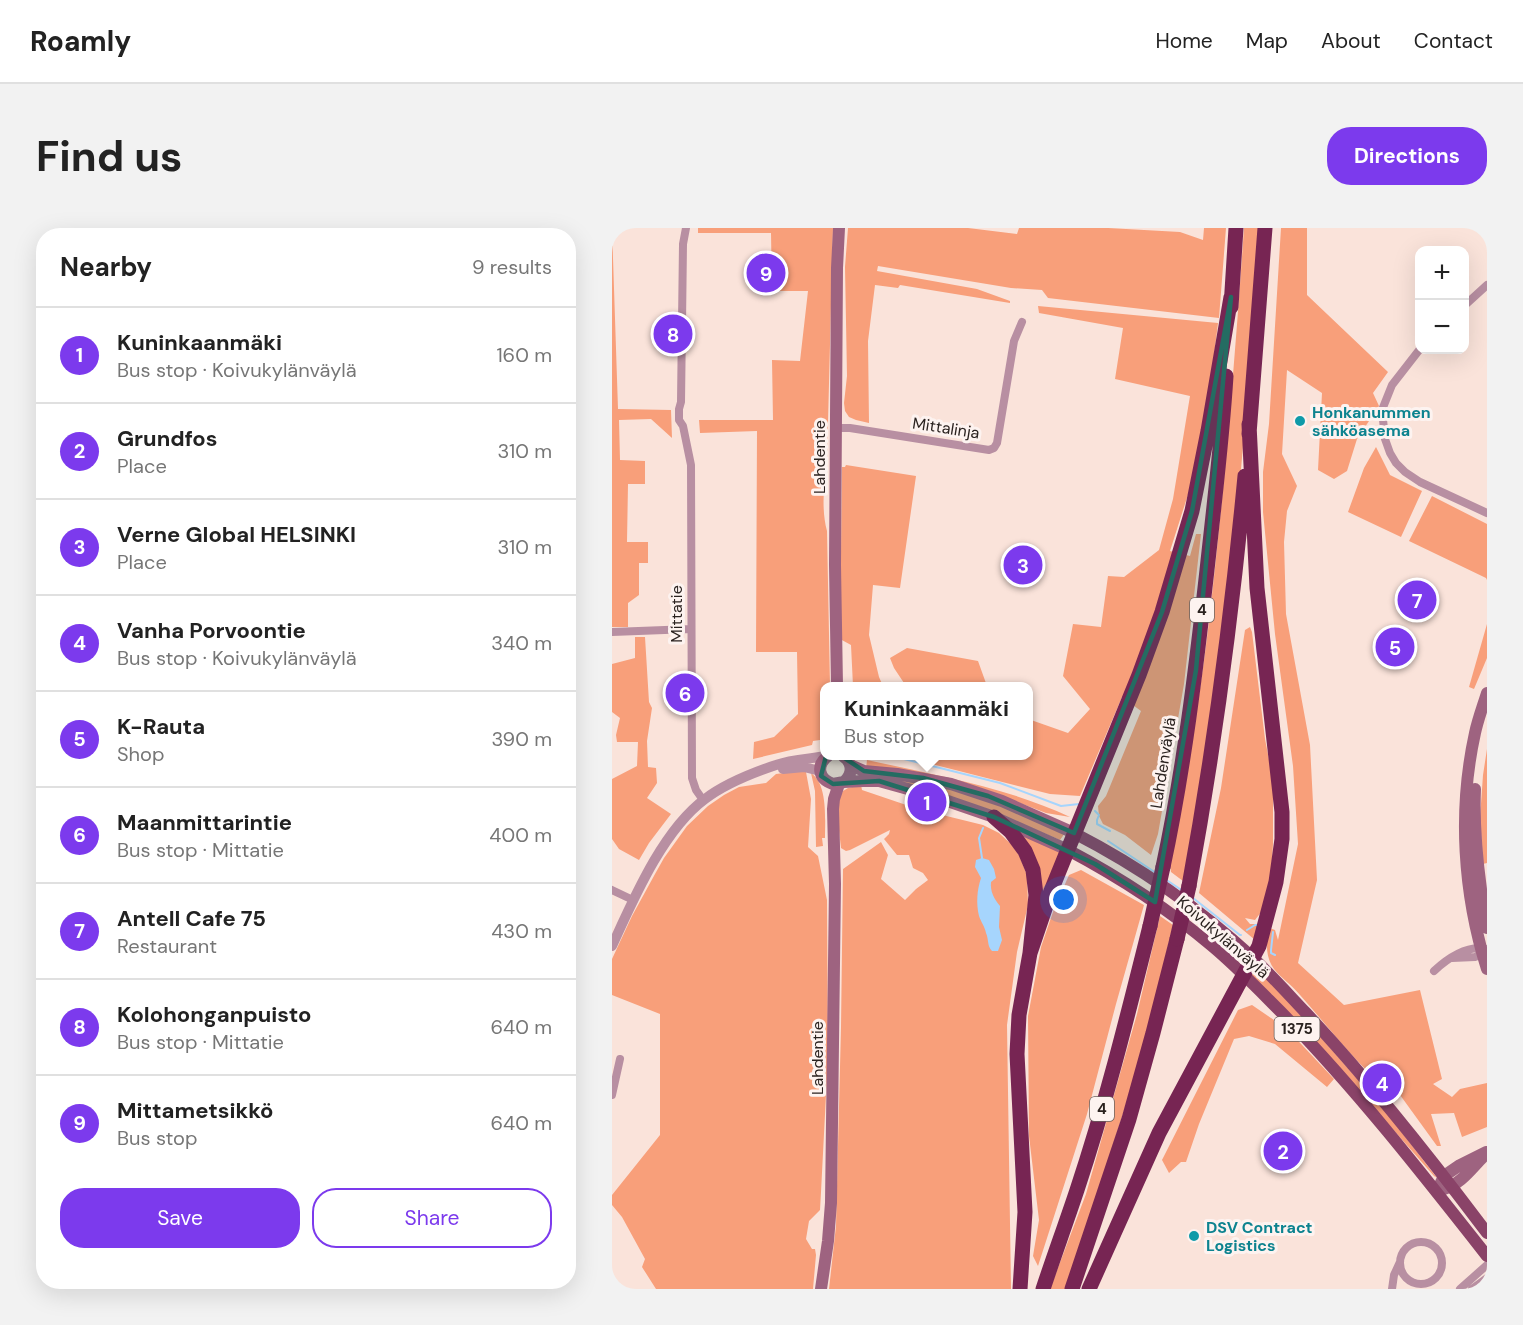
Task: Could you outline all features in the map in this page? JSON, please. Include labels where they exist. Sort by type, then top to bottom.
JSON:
[{"type":"highway","name":"Lahdenväylä","points":[[1042,1289],[1101,1113],[1125,1026],[1163,867],[1182,764],[1197,659],[1223,422],[1236,228]]},
{"type":"highway","name":"4","points":[[1072,1289],[1129,1119],[1189,886],[1212,757],[1224,671],[1250,424],[1265,228]]},
{"type":"highway","points":[[1030,952],[1043,911],[1139,675],[1162,612],[1192,511],[1231,297]]},
{"type":"highway","points":[[1089,1289],[1159,1133],[1259,946],[1276,882],[1282,839],[1282,812],[1257,588],[1250,424]]},
{"type":"highway","points":[[994,817],[1016,838],[1025,851],[1033,870],[1036,895],[1030,952],[1019,1015],[1017,1054],[1025,1212],[1020,1289]]},
{"type":"main road","name":"Lahdentie","points":[[837,682],[835,428],[839,228]]},
{"type":"main road","points":[[1487,693],[1471,757],[1465,826],[1466,863],[1476,928],[1487,969]]},
{"type":"main road","points":[[1487,720],[1478,763],[1474,811],[1478,870],[1487,928]]},
{"type":"main road","points":[[822,775],[823,760]]},
{"type":"main road","name":"Lahdentie","points":[[821,1289],[831,1203],[836,884],[834,799],[841,783],[850,773],[847,760]]},
{"type":"main road","name":"Koivukylänväylä","points":[[850,760],[864,771],[897,774],[951,784],[1002,801],[1074,833],[1173,893],[1252,958],[1353,1064],[1487,1233]]},
{"type":"main road","name":"Lahdentie","points":[[822,775],[833,826]]},
{"type":"main road","name":"Koivukylänväylä","points":[[822,775],[828,783],[879,782],[933,796],[994,817],[1068,850],[1118,878],[1168,911],[1212,945],[1244,974],[1308,1040],[1437,1191],[1487,1256]]},
{"type":"main road","points":[[1437,1191],[1444,1176],[1460,1165],[1487,1152]]},
{"type":"main road","points":[[1437,1191],[1452,1187],[1487,1152]]},
{"type":"street","name":"Mittatie","points":[[680,228],[683,244]]},
{"type":"street","name":"Mittatie","points":[[686,228],[683,244],[679,415],[692,465],[692,778],[697,792],[704,800]]},
{"type":"street","points":[[1469,301],[1487,285]]},
{"type":"street","name":"Mittalinja","points":[[835,428],[850,428],[988,450],[994,448],[997,443],[1014,340],[1022,322]]},
{"type":"street","points":[[1416,354],[1392,385],[1382,410],[1385,439],[1390,453],[1405,472],[1420,482],[1487,513]]},
{"type":"street","points":[[612,632],[691,630]]},
{"type":"street","points":[[612,946],[633,900],[660,852],[683,820],[704,800],[735,781],[777,764],[820,757]]},
{"type":"street","points":[[765,770],[804,768],[822,775]]},
{"type":"street","points":[[612,890],[633,900]]},
{"type":"street","points":[[1434,971],[1463,951],[1472,948],[1484,951]]},
{"type":"street","points":[[612,1095],[620,1059]]},
{"type":"street","points":[[1392,1289],[1394,1275],[1400,1261],[1405,1250],[1410,1245],[1422,1242],[1434,1247],[1442,1264],[1437,1276],[1424,1286],[1407,1280],[1400,1268],[1400,1261]]},
{"type":"street","points":[[1460,1289],[1487,1265]]},
{"type":"street","points":[[1472,1289],[1487,1278]]},
{"type":"highlighted area","points":[[1231,297],[1196,670],[1155,902],[1095,864],[994,817],[879,781],[833,784],[821,776],[826,756],[837,753],[864,771],[923,778],[988,796],[1074,833],[1162,612],[1192,511]]},
{"type":"shaded area","points":[[612,228],[618,409],[671,410],[672,438],[651,419],[619,420],[620,460],[645,461],[645,484],[628,484],[627,542],[648,542],[648,563],[639,563],[639,595],[628,603],[628,627],[612,627]]},
{"type":"shaded area","points":[[698,228],[833,228],[827,461],[824,496],[827,531],[830,682],[820,682],[820,740],[813,741],[812,745],[753,759],[754,742],[774,737],[798,714],[797,652],[756,652],[757,431],[700,433],[699,420],[773,420],[772,360],[800,361],[808,291],[772,291],[771,233],[698,233]]},
{"type":"shaded area","points":[[848,228],[968,228],[1017,234],[1019,228],[1108,228],[1180,232],[1203,240],[1204,228],[1226,228],[1219,318],[1048,298],[1042,290],[1011,288],[878,266],[877,271],[977,289],[1010,301],[1010,303],[900,285],[898,288],[875,285],[868,341],[869,423],[856,420],[849,417],[844,403],[847,376],[845,267]]},
{"type":"shaded area","points":[[1244,228],[1261,228],[1238,506],[1204,772],[1183,881],[1171,872],[1170,865],[1209,622],[1229,425]]},
{"type":"shaded area","points":[[1281,228],[1307,228],[1307,295],[1388,372],[1373,393],[1379,406],[1357,439],[1347,471],[1334,479],[1318,470],[1322,393],[1287,370],[1282,454],[1297,486],[1287,511],[1284,542],[1286,614],[1310,745],[1317,880],[1298,963],[1344,1005],[1420,990],[1442,1079],[1433,1084],[1452,1097],[1460,1089],[1487,1083],[1487,1127],[1462,1137],[1454,1113],[1431,1114],[1441,1146],[1437,1146],[1385,1076],[1378,1081],[1357,1061],[1297,991],[1274,969],[1268,954],[1269,928],[1275,930],[1278,940],[1298,844],[1293,766],[1275,634],[1263,512],[1263,472],[1269,424]]},
{"type":"shaded area","points":[[1038,306],[1218,323],[1209,397],[1192,482],[1170,551],[1190,556],[1196,534],[1201,534],[1184,684],[1158,834],[1151,855],[1125,835],[1103,824],[1099,816],[1098,806],[1106,796],[1141,711],[1122,697],[1080,796],[1050,794],[916,760],[1033,760],[1033,721],[1068,733],[1090,709],[1063,676],[1073,624],[1101,627],[1108,576],[1124,577],[1159,550],[1173,499],[1190,396],[1115,379],[1123,328],[1039,313]]},
{"type":"shaded area","points":[[1376,447],[1390,475],[1422,491],[1401,537],[1348,512],[1364,468]]},
{"type":"shaded area","points":[[846,465],[916,476],[900,588],[873,585],[869,635],[881,682],[853,682],[851,645],[840,639],[842,467]]},
{"type":"shaded area","points":[[1432,496],[1487,524],[1487,580],[1409,541]]},
{"type":"shaded area","points":[[1487,624],[1487,658],[1474,689],[1469,687]]},
{"type":"shaded area","points":[[1250,627],[1265,739],[1273,780],[1271,876],[1262,911],[1255,920],[1245,918],[1250,924],[1261,924],[1255,940],[1199,893],[1221,788],[1245,630]]},
{"type":"shaded area","points":[[635,637],[645,637],[649,702],[652,708],[647,741],[648,767],[656,768],[657,783],[647,798],[671,814],[639,860],[619,849],[612,839],[612,779],[637,766],[638,742],[617,742],[616,735],[620,718],[612,712],[612,664],[635,658]]},
{"type":"shaded area","points":[[907,648],[978,661],[986,682],[903,682],[890,658]]},
{"type":"shaded area","points":[[1487,749],[1487,863],[1483,864],[1480,818]]},
{"type":"shaded area","points":[[867,760],[996,790],[1070,817],[1046,813],[989,791],[866,769]]},
{"type":"shaded area","points":[[806,772],[811,799],[808,847],[818,856],[827,900],[828,1056],[820,1210],[809,1221],[806,1239],[812,1249],[815,1249],[816,1255],[813,1289],[656,1289],[642,1267],[645,1259],[622,1217],[612,1205],[612,1195],[660,1135],[660,1014],[612,995],[612,959],[632,916],[664,858],[687,826],[708,806],[739,787],[766,783],[776,774]]},
{"type":"shaded area","points":[[811,773],[820,785],[825,812],[823,846],[816,847],[815,791]]},
{"type":"shaded area","points":[[868,774],[943,787],[989,801],[1065,833],[1060,840],[985,808]]},
{"type":"shaded area","points":[[861,785],[862,790],[918,809],[983,825],[999,833],[1019,855],[1027,875],[1028,905],[1017,952],[1007,1025],[1011,1289],[829,1289],[836,1226],[843,869],[881,842],[888,855],[881,879],[905,900],[928,880],[923,873],[913,868],[909,855],[897,855],[884,839],[890,830],[850,850],[846,851],[841,848],[836,804],[843,791]]},
{"type":"shaded area","points":[[1019,833],[1062,853],[1039,910]]},
{"type":"shaded area","points":[[1081,870],[1144,905],[1087,1114],[1038,1266],[1033,1256],[1039,1220],[1029,1136],[1028,1016],[1041,947],[1054,909],[1069,875]]},
{"type":"shaded area","points":[[1160,916],[1173,925],[1142,1054],[1067,1289],[1050,1289],[1086,1194],[1137,1014]]},
{"type":"shaded area","points":[[1257,969],[1280,991],[1383,1108],[1437,1178],[1303,1027],[1251,976]]},
{"type":"shaded area","points":[[1252,1005],[1287,1029],[1334,1079],[1327,1087],[1275,1044],[1249,1036],[1234,1039],[1186,1162],[1181,1162],[1169,1173],[1162,1160],[1238,1010]]},
{"type":"water","points":[[982,858],[989,860],[996,878],[991,885],[993,895],[1000,906],[999,927],[1002,940],[998,951],[992,951],[989,947],[978,911],[977,897],[981,878],[975,867],[976,860]]},
{"type":"waterway","points":[[908,760],[1000,783],[1061,806],[1079,804]]},
{"type":"waterway","points":[[1095,811],[1099,815],[1097,824],[1110,831]]},
{"type":"waterway","points":[[982,858],[979,838],[983,828]]},
{"type":"waterway","points":[[1108,841],[1156,873]]},
{"type":"waterway","points":[[1165,879],[1183,891]]},
{"type":"waterway","points":[[1193,898],[1241,935]]},
{"type":"waterway","points":[[1247,930],[1258,925]]},
{"type":"waterway","points":[[1273,932],[1271,953],[1275,955]]},
{"type":"place","name":"Mittametsikkö","points":[[766,273]]},
{"type":"place","name":"Kolohonganpuisto","points":[[673,334]]},
{"type":"place","name":"Honkanummen sähköasema","points":[[1300,421]]},
{"type":"place","name":"Verne Global HELSINKI","points":[[1023,565]]},
{"type":"place","name":"Antell Cafe 75","points":[[1417,600]]},
{"type":"place","name":"K-Rauta","points":[[1395,647]]},
{"type":"place","name":"Maanmittarintie","points":[[685,693]]},
{"type":"place","name":"Kuninkaanmäki","points":[[927,802]]},
{"type":"place","name":"Vanha Porvoontie","points":[[1382,1083]]},
{"type":"place","name":"Grundfos","points":[[1283,1151]]},
{"type":"place","name":"DSV Contract Logistics","points":[[1194,1236]]}]
